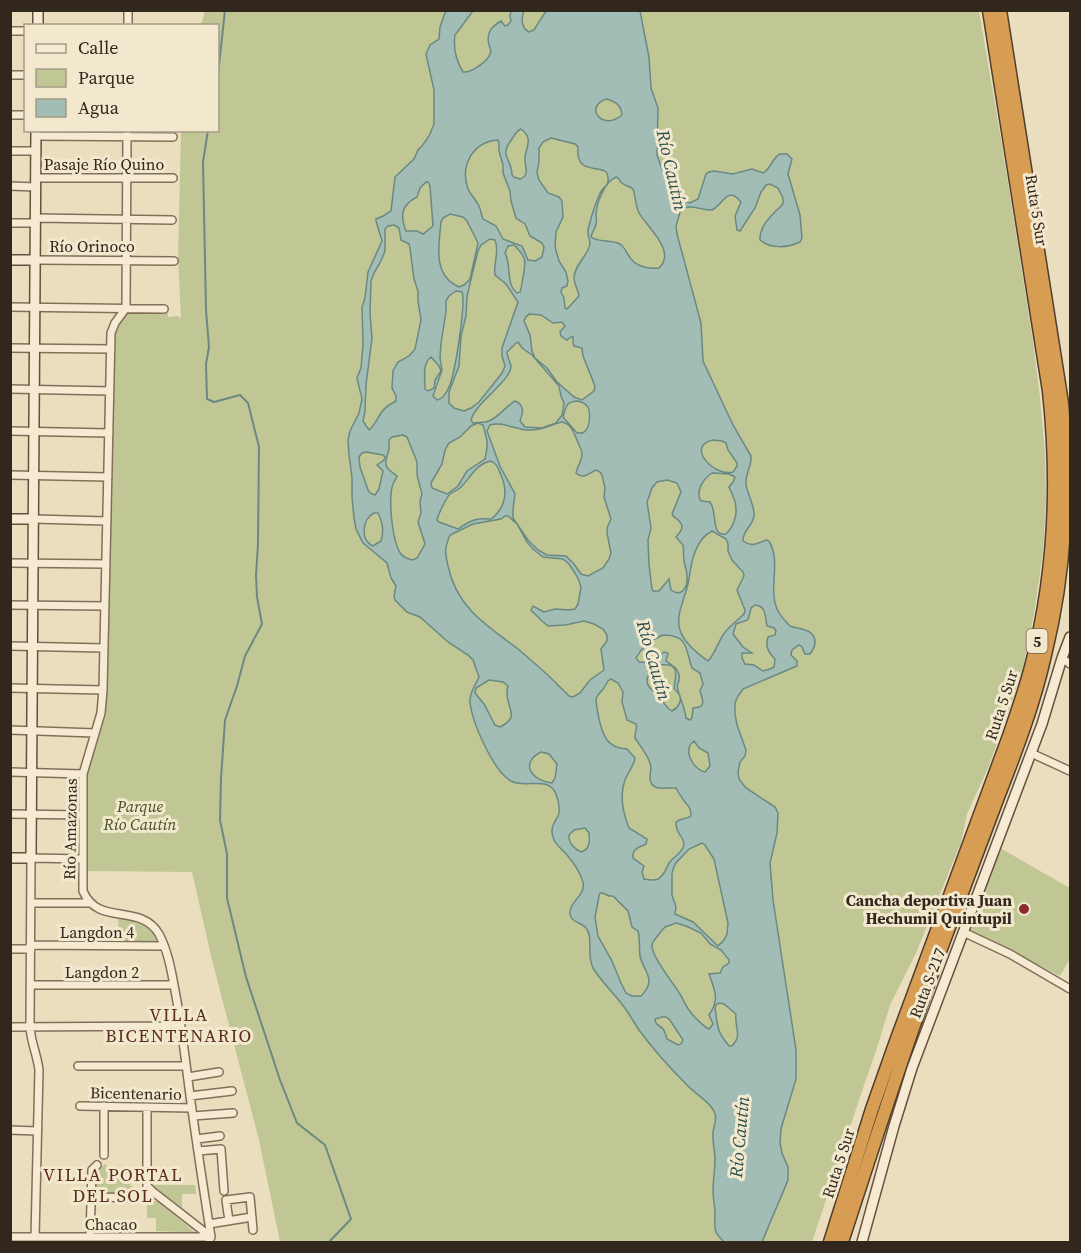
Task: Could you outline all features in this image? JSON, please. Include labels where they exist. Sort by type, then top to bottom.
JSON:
[{"type":"highway","name":"Ruta 5 Sur","points":[[830,1242],[895,1044],[1023,695],[1035,651],[1048,582],[1055,492],[1052,417],[989,10]]},
{"type":"highway","name":"Ruta 5 Sur","points":[[842,1242],[915,1020],[1030,709],[1048,644],[1060,578],[1066,494],[1062,403],[1000,10]]},
{"type":"street","points":[[35,1237],[39,1070],[30,1027],[30,947],[36,133],[173,137]]},
{"type":"street","points":[[126,308],[127,134]]},
{"type":"street","points":[[10,151],[36,151]]},
{"type":"street","name":"Pasaje Río Quino","points":[[10,186],[36,182],[173,178]]},
{"type":"street","points":[[10,223],[126,219],[172,220]]},
{"type":"street","name":"Río Orinoco","points":[[10,260],[174,261]]},
{"type":"street","points":[[10,307],[164,309]]},
{"type":"street","name":"Río Amazonas","points":[[90,903],[83,891],[83,774],[101,713],[103,690],[111,333],[115,322],[126,308]]},
{"type":"street","points":[[10,348],[111,349]]},
{"type":"street","points":[[10,389],[110,391]]},
{"type":"street","points":[[10,431],[109,433]]},
{"type":"street","points":[[10,475],[108,477]]},
{"type":"street","points":[[10,519],[107,521]]},
{"type":"street","points":[[10,563],[106,564]]},
{"type":"street","points":[[10,605],[105,606]]},
{"type":"street","name":"Ruta S-217","points":[[862,1242],[912,1068],[1066,661],[1071,637]]},
{"type":"street","points":[[10,646],[104,648]]},
{"type":"street","points":[[10,688],[103,690]]},
{"type":"street","points":[[10,730],[95,733]]},
{"type":"street","points":[[1031,753],[1071,771]]},
{"type":"street","points":[[10,772],[83,774]]},
{"type":"street","points":[[10,814],[83,815]]},
{"type":"street","points":[[10,858],[82,859]]},
{"type":"street","points":[[31,903],[90,903],[98,909],[136,917],[147,922],[158,932],[168,955],[181,1026],[210,1240]]},
{"type":"street","points":[[963,932],[1010,954],[1071,989]]},
{"type":"street","name":"Langdon 4","points":[[10,950],[30,947],[164,946]]},
{"type":"street","name":"Langdon 2","points":[[30,985],[174,985]]},
{"type":"street","points":[[10,1027],[181,1026]]},
{"type":"street","points":[[78,1066],[186,1066]]},
{"type":"street","points":[[188,1077],[219,1072]]},
{"type":"street","points":[[190,1096],[232,1092]]},
{"type":"street","name":"Bicentenario","points":[[80,1106],[192,1108]]},
{"type":"street","points":[[104,1106],[104,1155]]},
{"type":"street","points":[[147,1107],[147,1186],[210,1240]]},
{"type":"street","points":[[193,1116],[233,1113]]},
{"type":"street","points":[[10,1130],[37,1131]]},
{"type":"street","points":[[197,1139],[220,1136]]},
{"type":"street","points":[[198,1151],[221,1149],[225,1191]]},
{"type":"street","points":[[90,1237],[92,1170],[97,1165]]},
{"type":"street","points":[[91,1197],[146,1198],[152,1191]]},
{"type":"street","points":[[229,1221],[226,1200],[250,1197],[253,1230]]},
{"type":"street","points":[[209,1224],[252,1217]]},
{"type":"street","name":"Chacao","points":[[10,1237],[210,1240]]},
{"type":"green space","name":"Parque Río Cautín","points":[[205,11],[979,11],[1002,145],[1040,397],[1046,501],[1043,552],[1023,667],[1002,730],[967,814],[961,842],[917,951],[890,1005],[812,1242],[280,1242],[259,1140],[212,960],[192,872],[84,871],[86,775],[106,714],[112,400],[116,312],[157,311],[168,313],[168,317],[181,318],[178,257],[181,132],[219,132],[219,24],[201,24]]},
{"type":"green space","name":"Cancha deportiva Juan Hechumil Quintupil","points":[[1000,848],[1070,888],[1070,959],[1060,976],[971,930]]},
{"type":"green space","points":[[118,915],[130,917],[142,923],[159,941],[119,941]]},
{"type":"green space","points":[[105,1164],[143,1195],[95,1195],[93,1192],[94,1174]]},
{"type":"green space","points":[[153,1185],[195,1185],[196,1194],[182,1194],[182,1208]]},
{"type":"green space","points":[[147,1201],[157,1201],[196,1233],[156,1231],[156,1218],[147,1218]]},
{"type":"water","name":"Río Cautín","points":[[446,10],[473,11],[455,35],[457,59],[463,72],[466,72],[486,60],[491,52],[488,41],[490,31],[501,21],[505,26],[508,25],[511,21],[511,11],[524,11],[522,23],[529,32],[534,30],[546,11],[640,11],[649,57],[651,88],[658,108],[657,155],[662,169],[672,178],[680,200],[690,203],[698,199],[706,174],[709,172],[733,174],[752,169],[763,173],[780,154],[787,154],[792,159],[788,174],[800,215],[802,238],[800,242],[779,247],[760,240],[764,224],[783,204],[778,188],[770,184],[766,185],[761,192],[755,208],[740,231],[737,230],[735,216],[741,202],[732,195],[726,197],[712,210],[693,207],[681,209],[676,226],[701,323],[703,361],[733,425],[751,456],[746,484],[754,516],[744,534],[743,541],[757,544],[769,541],[773,549],[774,594],[778,611],[790,626],[809,632],[815,640],[810,654],[805,654],[799,645],[792,650],[791,655],[797,661],[797,666],[743,689],[735,703],[737,725],[746,750],[740,762],[739,779],[746,788],[775,807],[778,813],[777,833],[770,863],[773,900],[796,1050],[796,1079],[781,1129],[780,1143],[788,1167],[788,1180],[762,1242],[724,1242],[717,1233],[713,1191],[715,1114],[707,1102],[681,1079],[656,1051],[593,968],[588,932],[584,926],[572,919],[570,914],[572,905],[582,891],[583,882],[574,864],[555,842],[552,834],[559,811],[556,794],[548,785],[511,781],[497,767],[479,733],[472,711],[471,695],[479,677],[473,660],[420,617],[407,612],[395,600],[396,586],[387,563],[363,543],[356,529],[348,440],[362,399],[357,378],[361,368],[363,344],[362,307],[368,272],[382,241],[376,219],[391,211],[395,177],[414,159],[434,124],[434,90],[426,54],[430,45],[439,39],[440,27]],"holes":[[[607,99],[618,104],[622,115],[608,121],[598,116],[596,107]],[[521,129],[527,135],[526,173],[520,179],[512,175],[506,154],[508,145]],[[551,138],[575,144],[578,147],[578,157],[581,163],[586,167],[607,173],[607,184],[600,193],[588,232],[589,248],[575,273],[574,280],[579,296],[567,309],[561,292],[562,288],[567,286],[568,281],[555,247],[556,232],[563,217],[562,201],[559,197],[548,193],[539,180],[537,172],[539,148],[543,142]],[[498,140],[503,173],[516,218],[525,224],[530,236],[542,243],[544,247],[542,257],[535,261],[528,260],[522,246],[503,239],[496,226],[483,219],[466,180],[470,157],[481,145]],[[616,177],[633,189],[639,213],[663,247],[664,261],[659,268],[648,268],[637,264],[620,244],[591,237],[602,192]],[[428,182],[433,226],[423,234],[417,231],[406,231],[403,211],[417,197],[420,188]],[[450,214],[463,217],[478,243],[470,279],[464,285],[459,287],[450,282],[441,267],[439,250],[443,218]],[[394,225],[399,228],[401,240],[409,244],[421,320],[415,349],[409,356],[398,362],[393,371],[392,388],[396,401],[384,409],[369,430],[363,421],[372,338],[371,281],[385,251],[385,229]],[[490,239],[495,240],[497,248],[495,275],[506,284],[518,302],[502,348],[505,366],[502,373],[479,402],[464,411],[454,408],[449,403],[449,392],[459,366],[467,297],[478,251],[481,245]],[[514,245],[521,253],[525,267],[520,292],[517,293],[513,289],[505,253],[508,246]],[[456,291],[462,292],[461,324],[454,368],[447,392],[437,400],[433,396],[442,370],[440,358],[446,301]],[[529,314],[541,315],[553,323],[562,322],[565,326],[560,332],[561,336],[567,340],[573,337],[574,346],[582,348],[595,386],[594,391],[582,400],[574,397],[535,358],[524,321],[526,317]],[[518,342],[559,386],[564,403],[562,415],[556,423],[542,428],[525,427],[520,421],[522,407],[515,401],[493,419],[473,423],[471,420],[474,413],[509,372],[511,366],[507,352]],[[431,357],[441,371],[435,380],[434,388],[428,391],[425,389],[426,363]],[[574,401],[582,402],[587,406],[589,422],[584,432],[577,433],[563,417],[566,408]],[[562,422],[568,424],[582,452],[576,473],[584,476],[596,470],[602,475],[605,488],[604,497],[611,519],[607,528],[611,553],[603,568],[588,576],[581,574],[566,556],[547,555],[538,550],[513,518],[515,494],[500,466],[487,431],[490,425],[495,424],[537,430]],[[478,423],[483,425],[487,441],[485,459],[467,471],[458,486],[447,494],[432,488],[431,483],[442,464],[449,443],[460,437],[471,426]],[[403,435],[407,437],[417,462],[417,475],[422,494],[418,522],[425,544],[417,558],[413,560],[402,555],[395,540],[391,499],[393,484],[397,476],[388,469],[386,460],[389,440],[392,437]],[[713,440],[722,441],[726,443],[737,466],[733,472],[726,472],[718,470],[705,460],[702,454],[705,443]],[[366,452],[385,457],[377,465],[383,471],[379,489],[375,495],[370,493],[360,467],[359,457]],[[490,461],[496,464],[501,475],[505,493],[503,504],[491,519],[473,520],[458,529],[439,522],[437,520],[448,496],[461,487],[477,468]],[[712,473],[729,474],[735,477],[729,487],[735,501],[736,516],[726,534],[718,531],[710,502],[701,501],[699,497],[701,486]],[[667,480],[677,483],[681,492],[672,514],[682,527],[676,537],[683,545],[687,573],[687,583],[682,592],[671,590],[669,579],[659,591],[652,589],[648,540],[651,528],[647,502],[652,488],[657,482]],[[378,513],[382,527],[381,541],[373,546],[366,539],[364,530],[370,516]],[[508,516],[517,524],[527,542],[543,557],[563,559],[569,564],[581,587],[575,609],[555,609],[544,612],[533,606],[531,610],[548,626],[584,621],[603,629],[607,635],[607,641],[601,649],[604,670],[590,680],[580,693],[573,697],[569,696],[528,657],[474,614],[452,581],[446,557],[450,535],[473,524]],[[712,531],[726,539],[732,560],[744,576],[737,590],[745,610],[744,614],[725,632],[708,661],[688,644],[679,625],[692,560],[700,543]],[[755,605],[759,606],[765,613],[767,626],[776,631],[775,635],[768,637],[767,643],[775,659],[774,667],[763,671],[754,665],[745,664],[742,653],[752,653],[743,647],[733,634],[736,624],[748,620],[751,608]],[[663,635],[678,637],[685,644],[692,668],[700,673],[703,684],[700,691],[702,704],[693,708],[690,720],[686,718],[680,698],[678,706],[672,711],[647,683],[648,676],[653,670],[661,665],[671,666],[675,671],[674,688],[679,694],[677,687],[679,674],[676,669],[666,661],[668,653],[664,652],[651,663],[639,662],[636,658],[647,644]],[[611,679],[618,683],[623,692],[622,702],[627,720],[636,724],[635,738],[650,763],[651,782],[659,788],[676,788],[690,809],[691,816],[676,822],[684,841],[683,847],[669,863],[662,876],[656,880],[644,879],[642,872],[644,866],[633,858],[635,850],[646,844],[647,839],[629,828],[624,810],[623,786],[635,758],[627,749],[610,744],[604,736],[596,699]],[[489,680],[503,682],[508,686],[507,696],[511,717],[500,727],[495,725],[484,704],[475,693],[476,688]],[[694,741],[699,748],[708,753],[710,766],[705,772],[690,759],[689,749]],[[541,752],[549,754],[557,764],[552,783],[539,779],[531,771],[531,761]],[[585,828],[589,833],[589,845],[584,851],[578,851],[571,843],[569,835],[574,830]],[[702,843],[714,859],[728,923],[724,940],[718,946],[693,922],[675,914],[676,907],[672,895],[672,873],[675,864],[689,849]],[[600,893],[613,896],[628,911],[632,927],[638,931],[640,956],[649,980],[641,996],[626,993],[598,936],[595,917]],[[676,923],[701,933],[729,960],[720,973],[709,974],[715,990],[714,1004],[709,1015],[713,1024],[709,1029],[686,1006],[663,970],[653,950],[654,941],[665,927]],[[719,1003],[724,1004],[736,1014],[738,1034],[732,1046],[725,1041],[717,1024],[715,1008]],[[666,1017],[683,1040],[681,1044],[678,1045],[667,1039],[655,1019]]]},
{"type":"waterway","points":[[219,66],[225,10]]},
{"type":"waterway","points":[[208,132],[203,162],[209,347],[206,364],[207,399],[214,402],[240,395],[248,403],[259,447],[256,575],[262,624],[245,656],[225,720],[220,820],[227,854],[227,898],[246,977],[280,1080],[297,1123],[325,1145],[351,1219],[329,1242]]},
{"type":"place","name":"Cancha deportiva Juan Hechumil Quintupil","points":[[1024,909]]},
{"type":"district","name":"VILLA BICENTENARIO","points":[[179,1024]]},
{"type":"district","name":"VILLA PORTAL DEL SOL","points":[[113,1184]]}]
